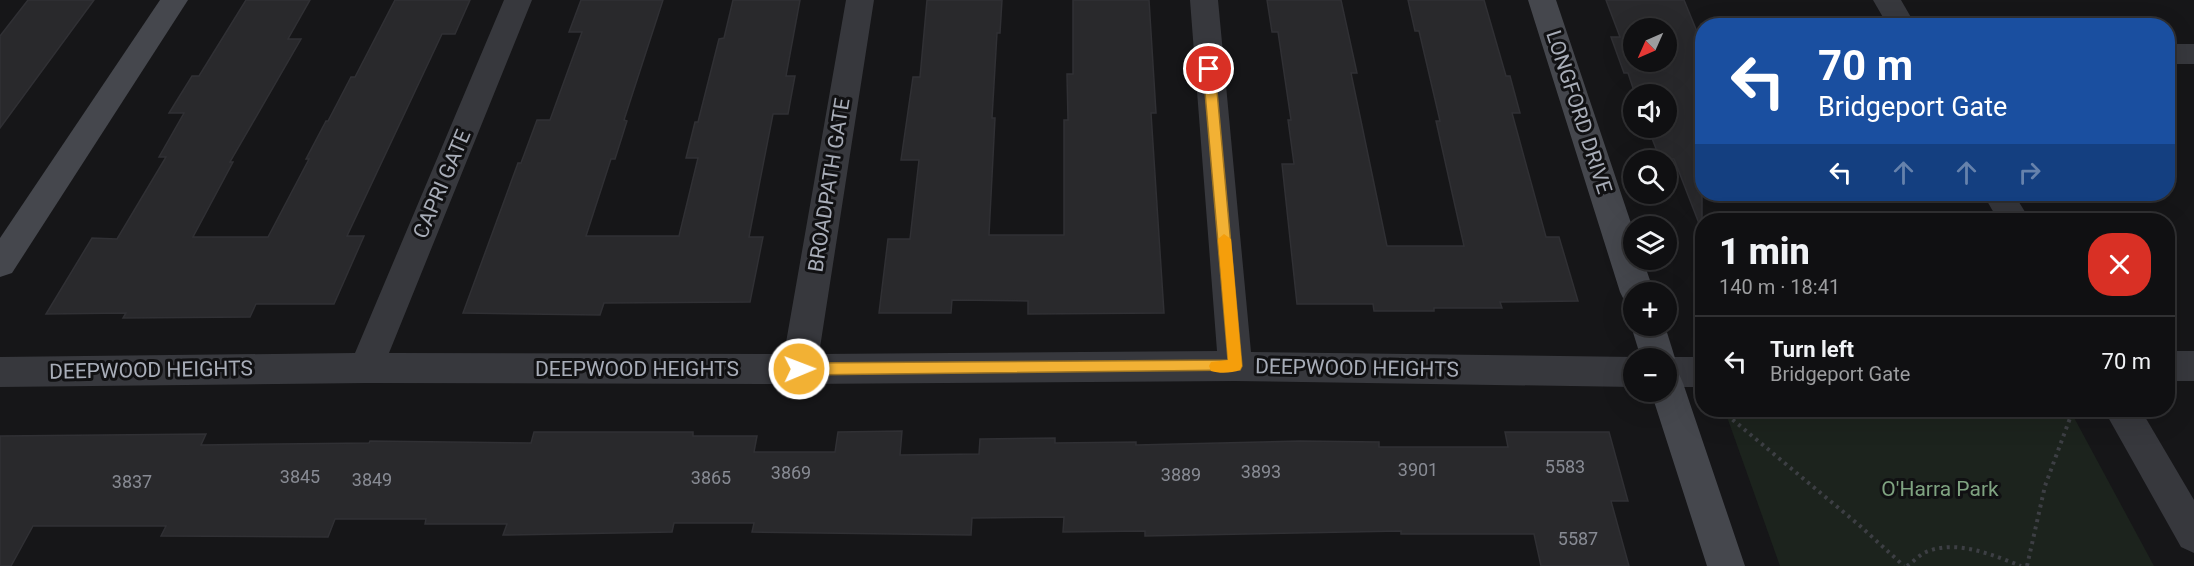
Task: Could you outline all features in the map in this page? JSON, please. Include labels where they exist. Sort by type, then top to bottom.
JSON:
[{"type":"street","points":[[0,264],[174,0]]},
{"type":"street","name":"CAPRI GATE","points":[[366,368],[518,0]]},
{"type":"street","name":"BROADPATH GATE","points":[[799,369],[860,0]]},
{"type":"street","points":[[1204,0],[1235,366]]},
{"type":"street","name":"LONGFORD DRIVE","points":[[1542,0],[1634,282]]},
{"type":"street","points":[[1887,0],[1897,18]]},
{"type":"street","points":[[2175,54],[2194,54]]},
{"type":"street","name":"DEEPWOOD HEIGHTS","points":[[0,372],[366,368],[799,369],[1235,366],[1623,372]]},
{"type":"street","points":[[2175,366],[2194,366]]},
{"type":"street","points":[[1677,372],[1695,372]]},
{"type":"street","points":[[1672,402],[1726,566]]},
{"type":"street","points":[[2126,417],[2194,534]]},
{"type":"path","points":[[1729,417],[1779,461],[1839,506],[1906,566],[1927,553],[1956,548],[1989,554],[2020,566]]},
{"type":"path","points":[[2027,566],[2058,444],[2070,417]]},
{"type":"green space","name":"O'Harra Park","points":[[1727,417],[2074,417],[2154,566],[1780,566]]},
{"type":"building","points":[[28,0],[94,0],[0,128],[0,36]]},
{"type":"building","points":[[246,0],[310,0],[288,39],[301,39],[230,162],[233,162],[193,237],[268,237],[326,121],[351,77],[355,77],[395,0],[470,0],[455,34],[442,34],[347,236],[364,236],[334,304],[256,304],[250,317],[123,318],[126,313],[46,314],[92,238],[117,239],[166,157],[159,157],[184,113],[169,113],[192,76],[199,76]]},
{"type":"building","points":[[581,0],[663,0],[624,120],[627,121],[615,159],[611,159],[586,236],[679,236],[698,158],[686,158],[695,122],[698,122],[719,39],[724,38],[733,0],[800,0],[786,76],[795,76],[788,114],[773,114],[749,237],[763,237],[750,302],[604,303],[600,315],[463,313],[518,163],[521,163],[537,120],[550,120],[582,32],[569,32]]},
{"type":"building","points":[[927,0],[1002,0],[1000,33],[997,33],[992,118],[995,118],[989,235],[1064,235],[1064,120],[1068,120],[1067,74],[1073,74],[1073,0],[1149,0],[1156,113],[1151,113],[1164,313],[1028,314],[1028,301],[952,300],[951,313],[879,313],[888,239],[910,239],[919,160],[901,160],[913,77],[920,77]]},
{"type":"building","points":[[1267,0],[1341,0],[1357,73],[1351,73],[1387,246],[1464,246],[1436,121],[1440,121],[1419,31],[1415,31],[1408,0],[1484,0],[1506,76],[1510,76],[1520,113],[1512,113],[1546,237],[1559,237],[1578,301],[1500,302],[1502,308],[1434,308],[1434,311],[1374,311],[1373,304],[1297,304],[1282,164],[1294,164],[1288,120],[1291,120],[1278,32],[1272,32]]},
{"type":"building","points":[[1606,0],[1684,0],[1695,27],[1695,201],[1702,201],[1702,213],[1695,213],[1677,167],[1677,150],[1657,150],[1652,138],[1677,138],[1677,84],[1632,84],[1628,73],[1624,72],[1677,72],[1677,18],[1623,18],[1623,70],[1611,37],[1620,37]]},
{"type":"building","points":[[902,431],[900,455],[979,454],[980,439],[1055,438],[1055,443],[1136,442],[1136,445],[1300,441],[1379,442],[1379,447],[1508,447],[1505,432],[1609,432],[1628,501],[1611,501],[1629,566],[1541,566],[1534,534],[1401,534],[1401,531],[1145,536],[1145,531],[1063,532],[1064,517],[972,518],[971,535],[752,532],[754,523],[674,523],[672,532],[503,535],[507,524],[425,524],[426,519],[335,519],[328,537],[161,536],[166,526],[33,526],[11,566],[0,566],[0,436],[206,434],[201,445],[369,443],[370,441],[531,443],[534,432],[693,432],[693,436],[757,436],[754,452],[835,452],[838,432]]},
{"type":"slow traffic","points":[[1216,366],[1235,366],[1224,239]]},
{"type":"route","points":[[799,369],[1235,366],[1209,69]]}]
